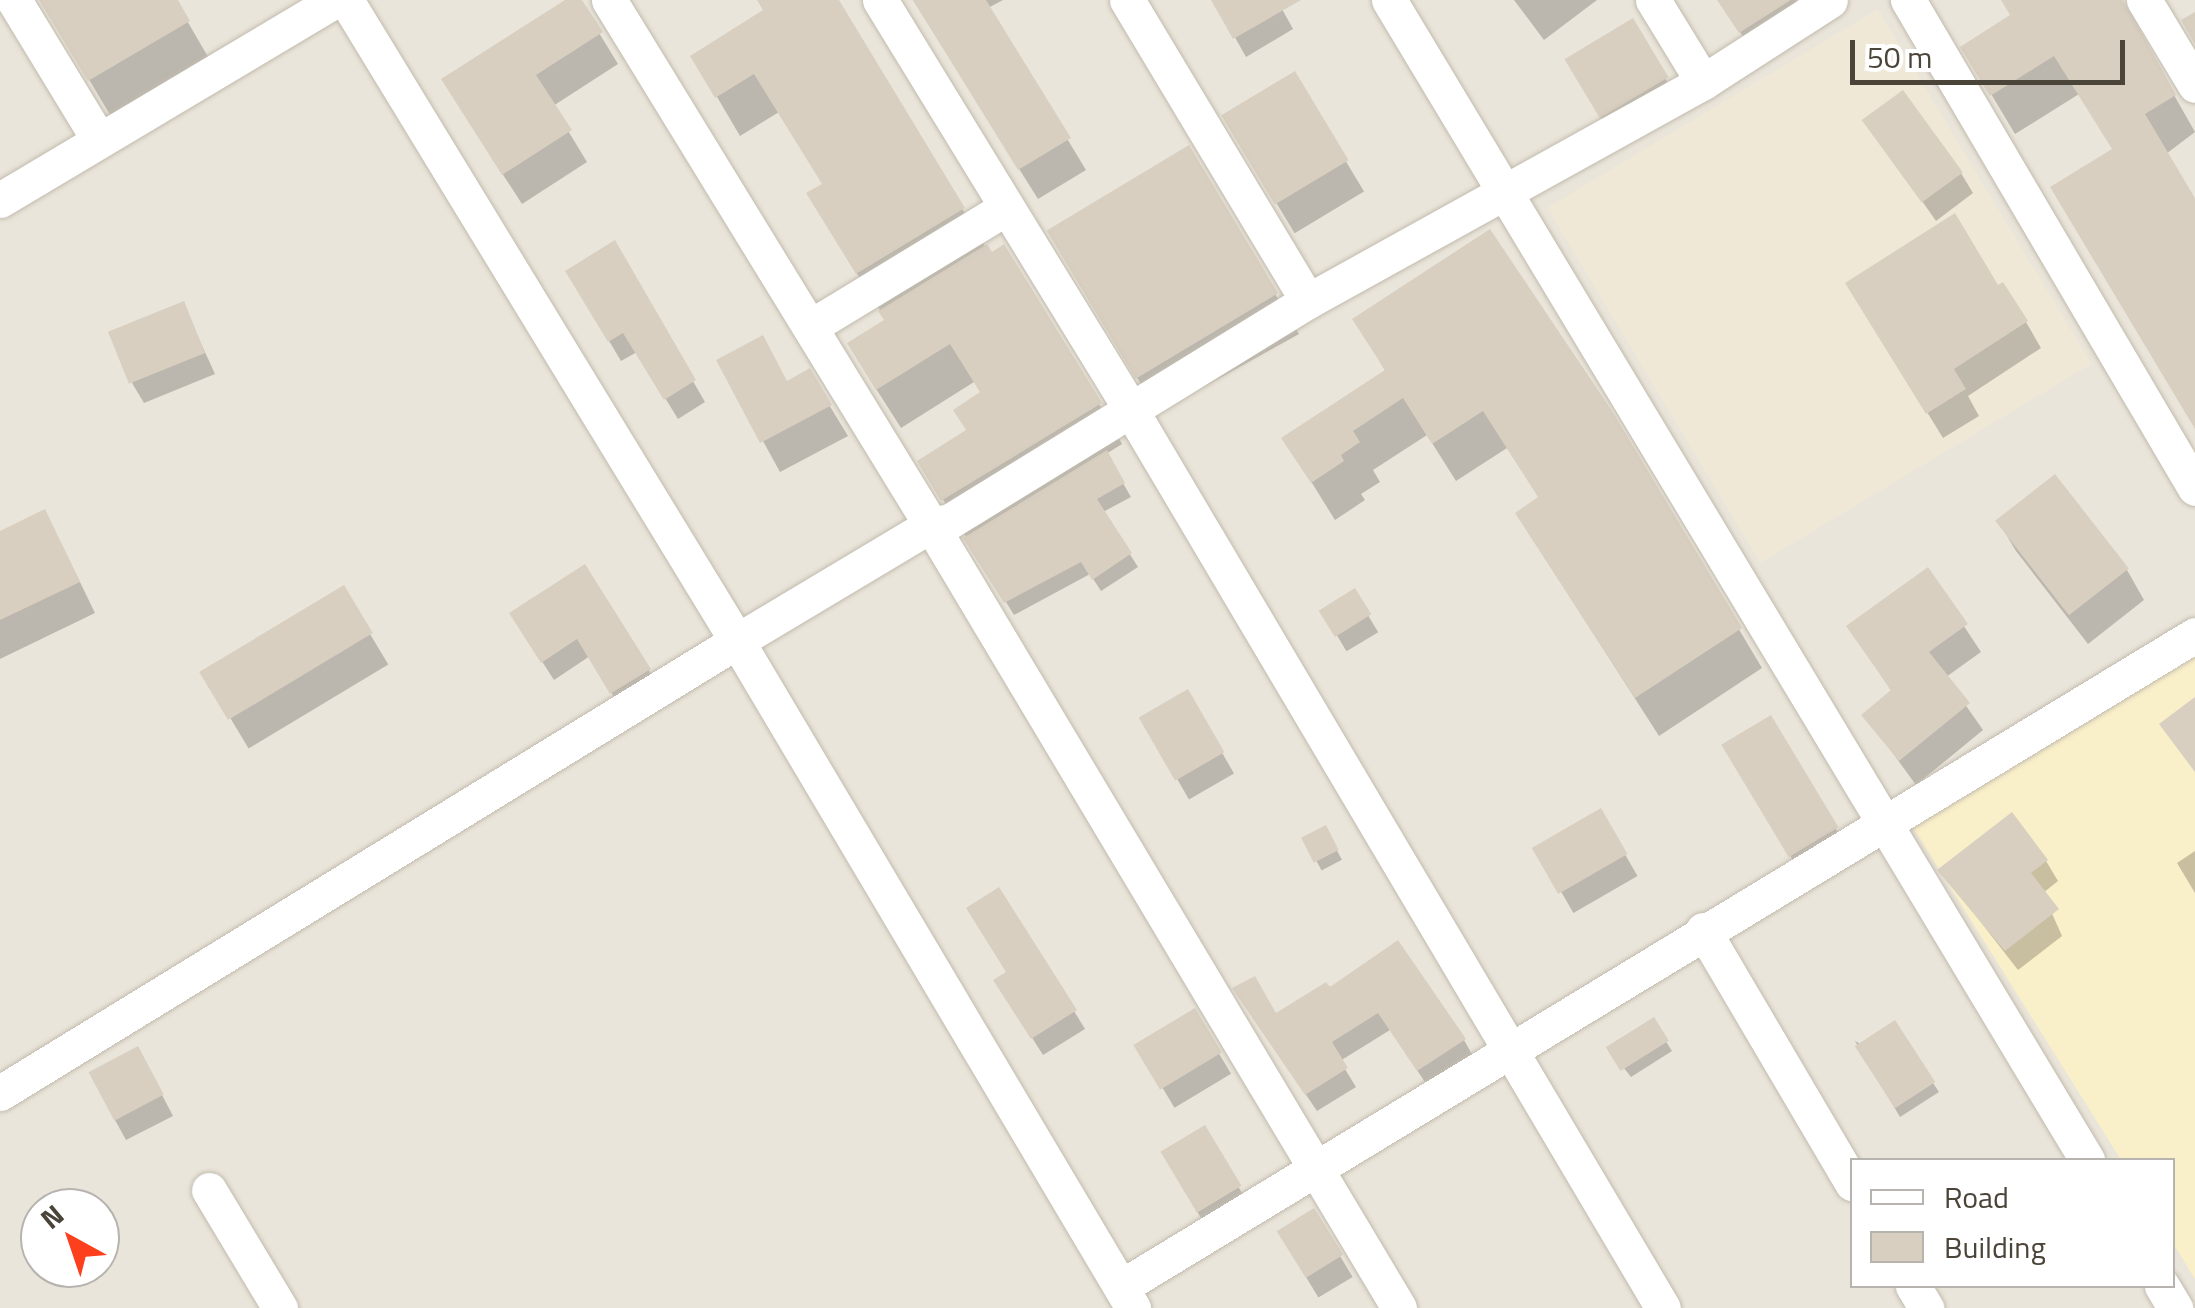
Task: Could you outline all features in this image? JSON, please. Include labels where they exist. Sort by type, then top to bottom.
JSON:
[{"type":"street","points":[[14,0],[100,140]]},
{"type":"street","points":[[0,200],[336,0]]},
{"type":"street","points":[[346,0],[737,641],[1127,1298],[1316,1170],[1703,930],[2195,635]]},
{"type":"street","points":[[880,0],[1129,407],[1663,1308]]},
{"type":"street","points":[[1127,0],[1308,301]]},
{"type":"street","points":[[1389,0],[2086,1158]]},
{"type":"street","points":[[1653,0],[1703,82]]},
{"type":"street","points":[[0,1093],[737,641],[931,526],[950,521],[1129,407],[1308,301],[1703,82],[1830,0]]},
{"type":"street","points":[[1908,0],[2195,488]]},
{"type":"street","points":[[2144,0],[2195,85]]},
{"type":"street","points":[[614,2],[1400,1308]]},
{"type":"street","points":[[810,328],[1006,208]]},
{"type":"street","points":[[1703,930],[1850,1181]]},
{"type":"street","points":[[209,1190],[280,1308]]},
{"type":"shaded area","points":[[0,0],[2195,0],[2195,1308],[0,1308]]},
{"type":"shaded area","points":[[1878,9],[2091,364],[1760,563],[1547,208]]},
{"type":"sand","points":[[2195,641],[2195,1279],[2175,1246],[2175,1158],[2120,1158],[1907,818]]},
{"type":"building","points":[[39,0],[178,0],[190,21],[88,81]]},
{"type":"building","points":[[565,0],[582,0],[603,32],[536,75],[572,130],[502,175],[441,79]]},
{"type":"building","points":[[757,0],[839,0],[965,208],[856,274],[806,193],[822,184],[754,74],[715,98],[690,56],[763,10]]},
{"type":"building","points":[[913,0],[986,0],[1071,138],[1018,170]]},
{"type":"building","points":[[1211,0],[1301,0],[1233,39]]},
{"type":"building","points":[[1717,0],[1791,0],[1739,33]]},
{"type":"building","points":[[2001,0],[2123,0],[2176,95],[2145,114],[2195,198],[2195,429],[2050,187],[2112,149],[2054,56],[1990,96],[1960,47],[2010,15]]},
{"type":"building","points":[[2195,12],[2195,44],[2181,20]]},
{"type":"building","points":[[1633,18],[1669,77],[1600,118],[1564,59]]},
{"type":"building","points":[[1295,71],[1349,160],[1275,204],[1221,115]]},
{"type":"building","points":[[1903,90],[1963,173],[1922,202],[1862,120]]},
{"type":"building","points":[[1189,145],[1278,293],[1136,379],[1047,230]]},
{"type":"building","points":[[1955,213],[1998,285],[2003,282],[2028,321],[1954,369],[1966,389],[1926,414],[1845,283]]},
{"type":"building","points":[[1490,229],[1612,411],[1742,628],[1635,698],[1515,513],[1538,497],[1483,411],[1432,444],[1403,398],[1353,431],[1360,442],[1341,455],[1344,461],[1311,483],[1281,438],[1385,370],[1352,319]]},
{"type":"building","points":[[615,240],[696,380],[664,400],[623,333],[608,342],[565,271]]},
{"type":"building","points":[[987,244],[992,252],[1004,244],[1102,403],[941,501],[917,461],[966,430],[953,410],[980,392],[950,344],[876,390],[847,343],[884,320],[878,311]]},
{"type":"building","points":[[184,301],[205,353],[129,384],[108,332]]},
{"type":"building","points":[[763,335],[787,381],[810,368],[832,405],[760,443],[716,360]]},
{"type":"building","points":[[1107,450],[1125,483],[1097,499],[1132,553],[1092,580],[1081,562],[1004,603],[963,538]]},
{"type":"building","points":[[2055,474],[2129,569],[2069,615],[1995,521]]},
{"type":"building","points":[[45,509],[80,582],[0,620],[0,531]]},
{"type":"building","points":[[585,564],[651,669],[610,694],[577,639],[541,663],[509,613]]},
{"type":"building","points":[[1928,567],[1968,624],[1929,652],[1970,703],[1899,761],[1861,715],[1891,690],[1846,626]]},
{"type":"building","points":[[344,585],[373,633],[228,720],[199,672]]},
{"type":"building","points":[[1355,588],[1371,614],[1335,637],[1319,611]]},
{"type":"building","points":[[1188,689],[1224,752],[1175,781],[1139,718]]},
{"type":"building","points":[[2195,697],[2195,772],[2159,724]]},
{"type":"building","points":[[1771,715],[1838,827],[1789,857],[1721,745]]},
{"type":"building","points":[[1601,808],[1628,854],[1558,894],[1532,848]]},
{"type":"building","points":[[2012,812],[2048,860],[2031,873],[2059,909],[2005,951],[1937,870]]},
{"type":"building","points":[[1326,825],[1339,850],[1314,863],[1301,838]]},
{"type":"building","points":[[999,887],[1077,1010],[1031,1039],[993,980],[1006,972],[966,908]]},
{"type":"building","points":[[1398,940],[1466,1039],[1417,1071],[1378,1013],[1332,1042],[1348,1068],[1305,1095],[1232,988],[1255,976],[1276,1013],[1326,982],[1330,987]]},
{"type":"building","points":[[1195,1008],[1222,1053],[1160,1090],[1133,1045]]},
{"type":"building","points":[[1654,1017],[1669,1041],[1620,1071],[1606,1047]]},
{"type":"building","points":[[1895,1020],[1935,1082],[1895,1108],[1855,1046]]},
{"type":"building","points":[[138,1046],[164,1095],[114,1121],[89,1072]]},
{"type":"building","points":[[1205,1125],[1242,1186],[1197,1213],[1160,1152]]},
{"type":"building","points":[[1314,1208],[1343,1255],[1306,1278],[1277,1231]]}]
